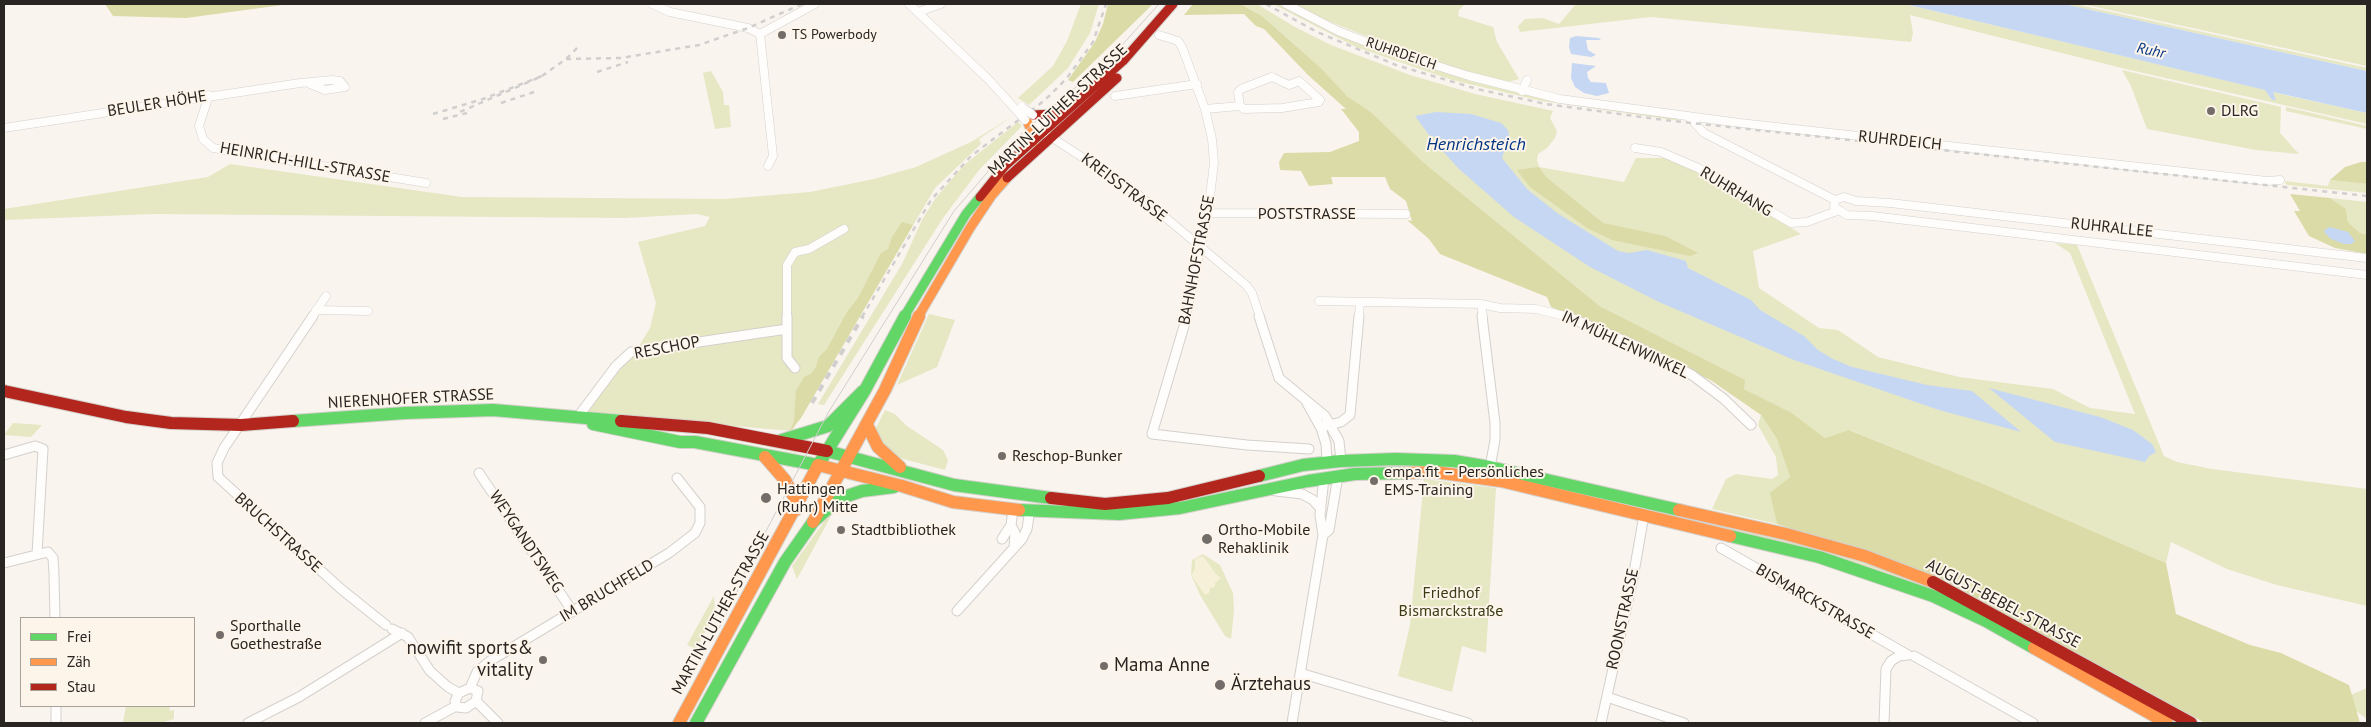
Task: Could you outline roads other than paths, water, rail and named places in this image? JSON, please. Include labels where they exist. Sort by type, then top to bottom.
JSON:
[{"type":"main road","name":"MARTIN-LUTHER-STRASSE","points":[[813,522],[885,390],[912,328],[956,248],[992,195],[1069,110],[1123,61],[1172,4]]},
{"type":"main road","name":"MARTIN-LUTHER-STRASSE","points":[[679,723],[796,510],[818,465],[865,390],[897,328],[966,214],[997,175],[1033,142],[1064,128],[1110,85],[1159,35],[1182,4]]},
{"type":"main road","points":[[1033,142],[1029,119],[1069,110]]},
{"type":"main road","name":"MARTIN-LUTHER-STRASSE","points":[[778,441],[828,426],[865,390]]},
{"type":"main road","name":"NIERENHOFER STRASSE","points":[[4,391],[126,417],[171,422],[240,425],[463,410],[502,410],[580,419],[608,419],[643,424],[708,428],[827,451]]},
{"type":"main road","name":"NIERENHOFER STRASSE","points":[[580,419],[595,425],[620,430],[818,465]]},
{"type":"main road","name":"AUGUST-BEBEL-STRASSE","points":[[867,424],[878,447],[902,469]]},
{"type":"main road","points":[[827,451],[849,456]]},
{"type":"main road","name":"AUGUST-BEBEL-STRASSE","points":[[849,456],[902,469],[954,485],[986,491],[1021,494],[1028,497],[1105,504],[1168,498],[1287,469],[1341,460],[1454,461],[1490,467],[1828,545],[1865,556],[1940,585],[2192,723]]},
{"type":"main road","points":[[765,457],[785,480],[794,497],[796,510]]},
{"type":"main road","points":[[1338,476],[1341,460]]},
{"type":"main road","points":[[1324,478],[1327,462]]},
{"type":"main road","points":[[818,465],[840,471]]},
{"type":"main road","name":"AUGUST-BEBEL-STRASSE","points":[[1462,474],[1471,470],[1481,471],[1490,467]]},
{"type":"main road","name":"AUGUST-BEBEL-STRASSE","points":[[840,471],[902,486],[953,502],[1013,510],[1081,514],[1138,513],[1187,507],[1338,476],[1391,472],[1462,474],[1519,485],[1818,558],[1933,596],[1986,621],[2167,723]]},
{"type":"main road","name":"MARTIN-LUTHER-STRASSE","points":[[696,723],[785,562],[797,542],[813,522],[833,504],[853,493],[902,486]]},
{"type":"main road","points":[[1013,510],[1028,497]]},
{"type":"main road","points":[[1028,497],[1030,510]]},
{"type":"main road","points":[[1644,515],[1645,502]]},
{"type":"street","points":[[652,4],[670,12],[748,28],[760,34]]},
{"type":"street","points":[[760,34],[815,4]]},
{"type":"street","name":"KREISSTRASSE","points":[[909,4],[1029,119],[1134,191],[1246,285],[1252,293],[1280,378],[1307,403],[1326,426]]},
{"type":"street","points":[[918,12],[941,4]]},
{"type":"street","name":"RUHRDEICH","points":[[1286,4],[1338,31],[1390,51],[1522,91],[1576,102],[1740,123],[2267,181],[2280,180]]},
{"type":"street","points":[[760,34],[773,156],[768,166]]},
{"type":"street","name":"BAHNHOFSTRASSE","points":[[1159,35],[1179,43],[1197,84],[1214,151],[1208,213],[1186,321],[1152,434],[1247,445],[1309,449]]},
{"type":"street","points":[[1204,109],[1240,106],[1244,109],[1282,108],[1319,102],[1320,100],[1299,81],[1283,84],[1278,78],[1272,77],[1241,89],[1238,92],[1240,106]]},
{"type":"street","points":[[1522,91],[1527,80]]},
{"type":"street","name":"BEULER HÖHE","points":[[4,128],[209,96],[310,84]]},
{"type":"street","points":[[1115,96],[1197,84]]},
{"type":"street","name":"HEINRICH-HILL-STRASSE","points":[[209,96],[199,126],[203,139],[213,148],[426,184]]},
{"type":"street","name":"RUHRALLEE","points":[[1688,117],[1704,133],[1835,200],[1844,197],[1856,201],[2367,258]]},
{"type":"street","name":"RUHRHANG","points":[[1635,148],[1661,152],[1698,168],[1791,223],[1807,222],[1837,211]]},
{"type":"street","points":[[1835,200],[1833,204],[1837,211]]},
{"type":"street","points":[[1856,201],[1863,208],[1858,215]]},
{"type":"street","name":"RUHRALLEE","points":[[1837,211],[1847,215],[2367,274]]},
{"type":"street","name":"POSTSTRASSE","points":[[1208,213],[1406,214]]},
{"type":"street","points":[[795,368],[787,358],[787,265],[795,252],[809,249],[844,229]]},
{"type":"street","points":[[240,425],[326,296]]},
{"type":"street","name":"IM MÜHLENWINKEL","points":[[1319,301],[1481,304],[1500,308],[1545,310],[1580,320],[1692,375],[1724,399],[1751,425]]},
{"type":"street","points":[[1326,426],[1344,420],[1350,415],[1360,302]]},
{"type":"street","points":[[1481,304],[1495,423],[1495,440],[1490,467]]},
{"type":"street","points":[[316,310],[368,311]]},
{"type":"street","name":"RESCHOP","points":[[580,419],[611,372],[623,357],[631,352],[787,329]]},
{"type":"street","name":"BRUCHSTRASSE","points":[[240,425],[217,463],[218,477],[231,491],[341,589],[393,629],[408,637],[430,671],[448,687],[459,693]]},
{"type":"street","points":[[1326,426],[1339,441],[1341,460]]},
{"type":"street","points":[[1326,426],[1327,462]]},
{"type":"street","points":[[4,455],[35,446],[43,449],[37,554]]},
{"type":"street","name":"WEYGANDTSWEG","points":[[479,473],[573,612]]},
{"type":"street","points":[[1323,535],[1328,530],[1338,476]]},
{"type":"street","name":"IM BRUCHFELD","points":[[470,688],[477,672],[490,661],[669,553],[695,533],[701,519],[700,507],[678,478]]},
{"type":"street","points":[[1292,723],[1323,535],[1320,526],[1324,478]]},
{"type":"street","name":"AUGUST-BEBEL-STRASSE","points":[[1268,490],[1302,494],[1313,500],[1321,509]]},
{"type":"street","points":[[1002,538],[1011,524],[1013,510]]},
{"type":"street","points":[[957,611],[1014,548],[1027,530],[1030,510]]},
{"type":"street","name":"ROONSTRASSE","points":[[1601,723],[1628,589],[1633,578],[1644,515]]},
{"type":"street","points":[[1011,524],[1015,532],[1014,548]]},
{"type":"street","name":"BISMARCKSTRASSE","points":[[1720,548],[2033,723]]},
{"type":"street","points":[[4,563],[37,554],[51,554],[54,558],[55,617]]},
{"type":"street","points":[[248,723],[299,697],[393,629]]},
{"type":"street","points":[[1884,723],[1886,669],[1891,661],[1899,656],[1911,656]]},
{"type":"street","points":[[1300,673],[1468,723]]},
{"type":"street","points":[[425,723],[456,706],[466,708],[476,702],[478,691],[470,688],[459,693],[456,699],[456,706]]},
{"type":"street","points":[[1607,697],[1684,723]]},
{"type":"street","points":[[476,702],[498,723]]},
{"type":"street","points":[[56,707],[56,723]]},
{"type":"water","name":"Ruhr","points":[[1905,4],[2064,4],[2367,71],[2367,113],[2273,92],[2276,100],[2272,100],[2265,90]]},
{"type":"water","points":[[1576,36],[1599,38],[1601,40],[1586,40],[1588,50],[1596,55],[1591,57],[1571,54],[1569,47],[1570,38]]},
{"type":"water","points":[[1572,63],[1596,66],[1587,72],[1588,78],[1591,82],[1606,83],[1609,93],[1597,96],[1584,93],[1575,87],[1571,78]]},
{"type":"water","name":"Henrichsteich","points":[[1436,112],[1471,114],[1501,123],[1508,130],[1509,136],[1502,158],[1527,189],[1557,213],[1618,251],[1629,253],[1647,250],[1686,261],[1688,268],[1751,300],[1760,310],[1804,336],[1818,350],[1833,359],[1852,367],[1927,385],[1972,391],[2021,432],[1939,410],[1794,360],[1659,302],[1590,267],[1514,217],[1459,169],[1439,147],[1442,143],[1441,139],[1429,135],[1415,116]]},
{"type":"water","points":[[2330,227],[2348,232],[2355,241],[2351,244],[2344,244],[2331,239],[2324,230]]},
{"type":"water","points":[[1989,388],[2100,417],[2133,430],[2152,444],[2156,452],[2149,456],[2145,462],[2055,442]]},
{"type":"tram line","points":[[716,634],[736,595],[745,571],[828,413],[954,211],[1018,137],[1113,55],[1159,4]]},
{"type":"railway","points":[[566,59],[621,58],[699,45],[748,28],[802,4]]},
{"type":"railway","points":[[862,317],[931,200],[971,156],[1045,100],[1067,78],[1093,42],[1106,4]]},
{"type":"railway","points":[[1266,4],[1317,32],[1396,65],[1477,89],[1546,104],[1664,120],[2367,196]]},
{"type":"railway","points":[[566,59],[579,46]]},
{"type":"railway","points":[[542,76],[566,59]]},
{"type":"railway","points":[[597,72],[628,62]]},
{"type":"railway","points":[[433,114],[483,99],[542,76]]},
{"type":"railway","points":[[460,112],[542,76]]},
{"type":"railway","points":[[501,103],[534,92]]},
{"type":"railway","points":[[443,119],[467,113]]},
{"type":"railway","points":[[812,403],[863,316]]},
{"type":"place","name":"TS Powerbody","points":[[782,35]]},
{"type":"place","name":"DLRG","points":[[2211,111]]},
{"type":"place","name":"Reschop-Bunker","points":[[1002,456]]},
{"type":"place","name":"empa.fit – Persönliches EMS-Training","points":[[1374,481]]},
{"type":"place","name":"Hattingen (Ruhr) Mitte","points":[[766,498]]},
{"type":"place","name":"Stadtbibliothek","points":[[841,530]]},
{"type":"place","name":"Ortho-Mobile Rehaklinik","points":[[1207,539]]},
{"type":"place","name":"Sporthalle Goethestraße","points":[[220,635]]},
{"type":"place","name":"nowifit sports& vitality","points":[[543,660]]},
{"type":"place","name":"Mama Anne","points":[[1104,666]]},
{"type":"place","name":"Ärztehaus","points":[[1220,685]]},
{"type":"park label","name":"Friedhof Bismarckstraße","points":[[1451,602]]}]
